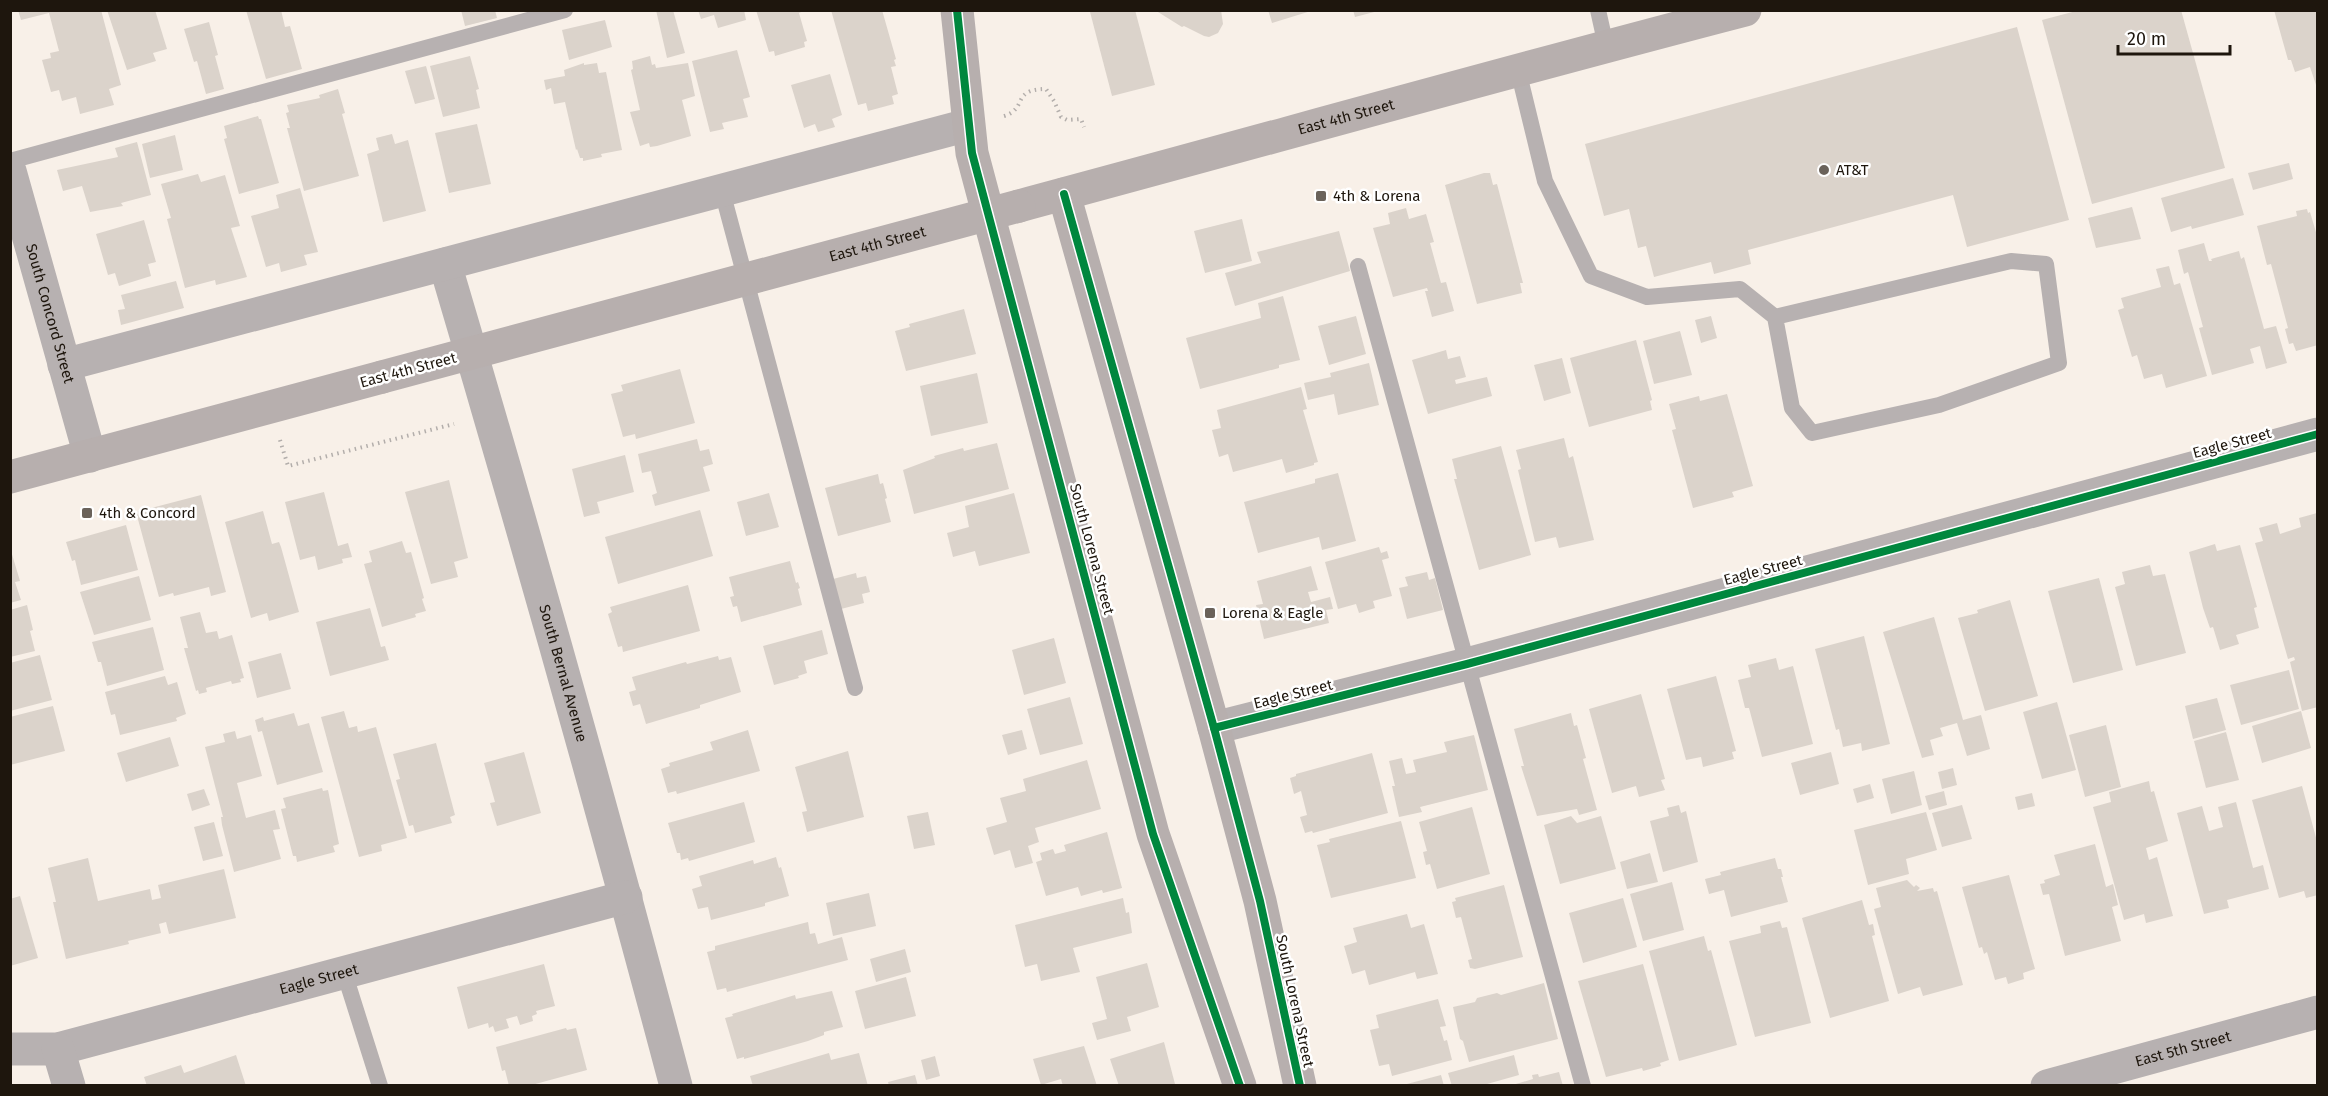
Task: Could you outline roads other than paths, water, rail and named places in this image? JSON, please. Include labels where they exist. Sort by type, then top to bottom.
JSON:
[{"type":"main road","name":"South Lorena Street","points":[[957,10],[972,153],[1153,834],[1240,1086]]},
{"type":"main road","name":"East 4th Street","points":[[10,477],[1745,10]]},
{"type":"main road","name":"South Lorena Street","points":[[1064,194],[1214,728],[1260,901],[1300,1086]]},
{"type":"street","points":[[64,365],[969,125]]},
{"type":"street","name":"South Concord Street","points":[[10,171],[90,456]]},
{"type":"street","name":"South Bernal Avenue","points":[[445,264],[626,897],[676,1086]]},
{"type":"street","name":"Eagle Street","points":[[1214,728],[1467,664],[2318,434]]},
{"type":"street","name":"Eagle Street","points":[[10,1049],[58,1049],[626,897]]},
{"type":"street","name":"East 5th Street","points":[[2047,1086],[2318,1012]]},
{"type":"street","points":[[58,1049],[69,1086]]},
{"type":"lane","points":[[10,161],[565,10]]},
{"type":"lane","points":[[1598,10],[1606,46]]},
{"type":"lane","points":[[1518,70],[1545,181],[1591,276],[1647,297],[1740,289],[1775,317],[1792,408],[1812,433],[1939,405],[2059,363],[2046,264],[2011,261],[1775,317]]},
{"type":"lane","points":[[722,191],[855,688]]},
{"type":"lane","points":[[1358,266],[1583,1086]]},
{"type":"lane","points":[[344,972],[380,1086]]},
{"type":"place","name":"AT&T","points":[[1824,170]]},
{"type":"place","name":"4th & Lorena","points":[[1321,196]]},
{"type":"place","name":"4th & Concord","points":[[87,513]]},
{"type":"place","name":"Lorena & Eagle","points":[[1210,613]]}]
